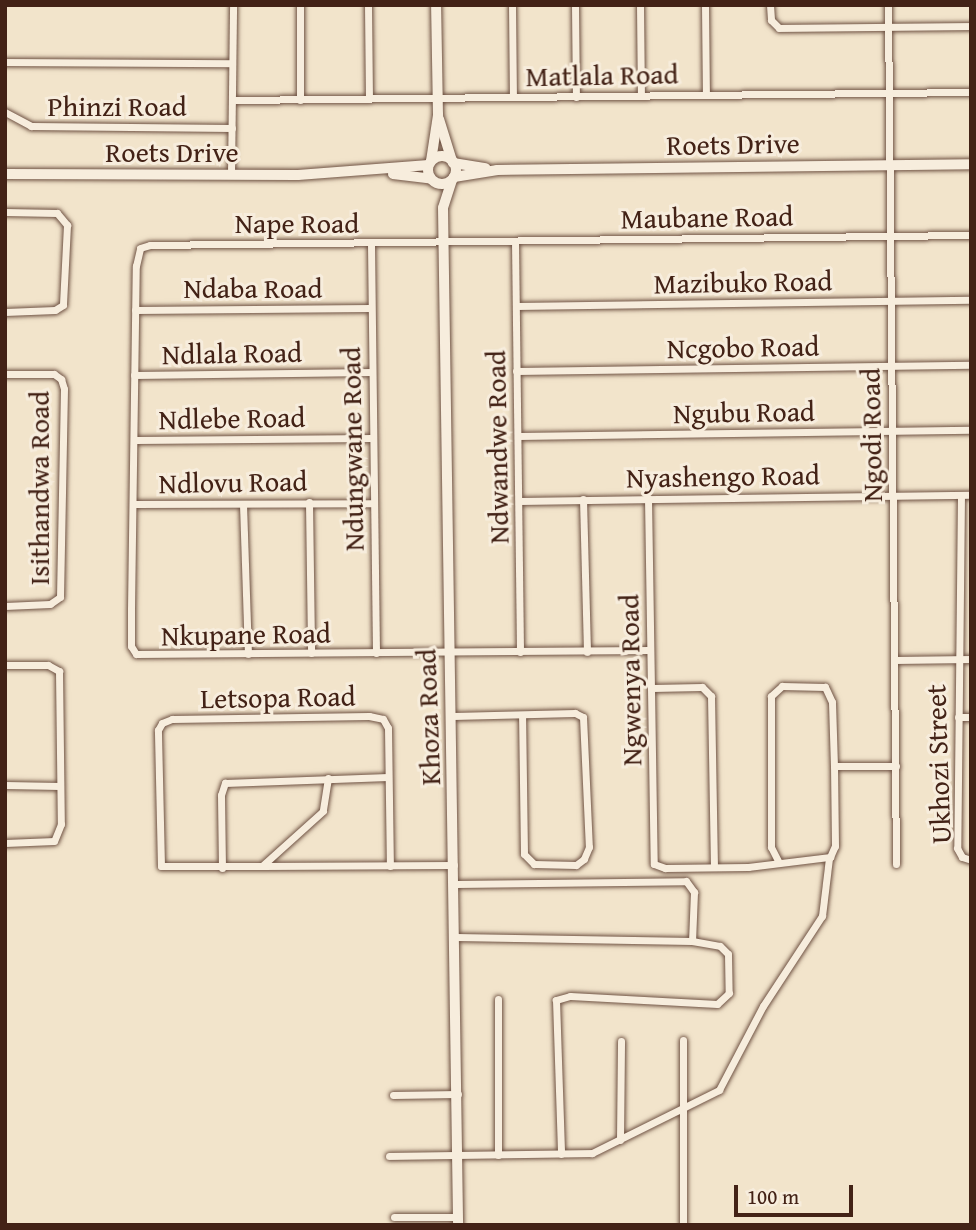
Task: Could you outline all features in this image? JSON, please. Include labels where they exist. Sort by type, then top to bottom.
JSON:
[{"type":"street","points":[[231,175],[234,100],[233,5]]},
{"type":"street","points":[[300,5],[300,100]]},
{"type":"street","points":[[368,5],[369,99]]},
{"type":"street","points":[[436,5],[438,115],[430,163],[431,180],[440,184],[453,178],[453,162],[438,115]]},
{"type":"street","points":[[512,5],[513,97]]},
{"type":"street","points":[[575,5],[576,97]]},
{"type":"street","points":[[640,5],[641,96]]},
{"type":"street","points":[[705,5],[706,94]]},
{"type":"street","points":[[770,5],[771,20],[779,28],[971,26]]},
{"type":"street","name":"Ngodi Road","points":[[888,5],[896,864]]},
{"type":"street","points":[[5,62],[232,63]]},
{"type":"street","name":"Matlala Road","points":[[234,100],[971,92]]},
{"type":"street","name":"Phinzi Road","points":[[5,112],[31,127],[232,128]]},
{"type":"street","points":[[430,163],[444,156],[453,162]]},
{"type":"street","name":"Roets Drive","points":[[453,162],[497,170]]},
{"type":"street","name":"Roets Drive","points":[[5,174],[231,175],[381,172],[430,163]]},
{"type":"street","name":"Roets Drive","points":[[453,178],[497,170],[971,164]]},
{"type":"street","name":"Roets Drive","points":[[381,172],[431,180]]},
{"type":"street","name":"Khoza Road","points":[[453,178],[443,208],[456,884],[458,1221]]},
{"type":"street","name":"Khoza Road","points":[[431,180],[443,208]]},
{"type":"street","points":[[5,212],[57,213],[67,225],[63,305],[55,310],[5,312]]},
{"type":"street","name":"Maubane Road","points":[[444,242],[971,235]]},
{"type":"street","name":"Nape Road","points":[[150,245],[444,242]]},
{"type":"street","name":"Ndwandwe Road","points":[[515,242],[520,652]]},
{"type":"street","name":"Ndungwane Road","points":[[371,244],[376,653]]},
{"type":"street","name":"Nkupane Road","points":[[150,245],[140,248],[136,257],[133,651],[143,656],[650,650]]},
{"type":"street","name":"Mazibuko Road","points":[[516,306],[971,300]]},
{"type":"street","name":"Ndaba Road","points":[[135,310],[371,308]]},
{"type":"street","name":"Ncgobo Road","points":[[516,371],[971,365]]},
{"type":"street","name":"Ndlala Road","points":[[134,375],[372,372]]},
{"type":"street","name":"Isithandwa Road","points":[[5,374],[54,374],[61,379],[64,389],[60,597],[50,604],[5,606]]},
{"type":"street","name":"Ngubu Road","points":[[518,436],[971,430]]},
{"type":"street","name":"Ndlebe Road","points":[[135,440],[373,438]]},
{"type":"street","name":"Ukhozi Street","points":[[961,495],[961,612],[956,660],[957,848],[962,857],[971,860]]},
{"type":"street","name":"Nyashengo Road","points":[[519,500],[971,495]]},
{"type":"street","name":"Ngwenya Road","points":[[648,498],[653,861],[664,868],[714,867]]},
{"type":"street","points":[[583,499],[587,652]]},
{"type":"street","points":[[309,502],[311,653]]},
{"type":"street","name":"Ndlovu Road","points":[[134,504],[374,503]]},
{"type":"street","points":[[243,504],[248,653]]},
{"type":"street","points":[[894,660],[971,659]]},
{"type":"street","points":[[5,665],[48,665],[59,671],[60,786],[57,839],[5,843]]},
{"type":"street","points":[[389,1156],[592,1153],[682,1110],[725,1084],[764,1006],[822,916],[829,858],[835,846],[834,766],[828,690],[778,686],[770,698],[772,848],[778,861]]},
{"type":"street","points":[[652,688],[702,687],[710,696],[714,867],[829,858]]},
{"type":"street","points":[[453,716],[575,713],[583,717],[589,833],[587,855],[576,865],[534,864],[524,854],[522,715]]},
{"type":"street","name":"Letsopa Road","points":[[222,868],[165,868],[159,859],[158,730],[165,721],[380,717],[388,728],[390,866]]},
{"type":"street","points":[[958,717],[971,718]]},
{"type":"street","points":[[834,766],[896,766]]},
{"type":"street","points":[[388,777],[225,783],[221,804],[222,868],[454,865]]},
{"type":"street","points":[[262,866],[323,811],[328,778]]},
{"type":"street","points":[[5,785],[60,786]]},
{"type":"street","points":[[456,884],[685,881],[694,892],[692,941]]},
{"type":"street","points":[[456,937],[692,941],[725,949],[730,961],[725,1001],[711,1004],[560,997],[556,1002],[561,1154]]},
{"type":"street","points":[[498,999],[498,1155]]},
{"type":"street","points":[[620,1140],[621,1041]]},
{"type":"street","points":[[683,1041],[683,1225]]},
{"type":"street","points":[[393,1095],[458,1094]]},
{"type":"street","points":[[394,1217],[458,1221]]}]
